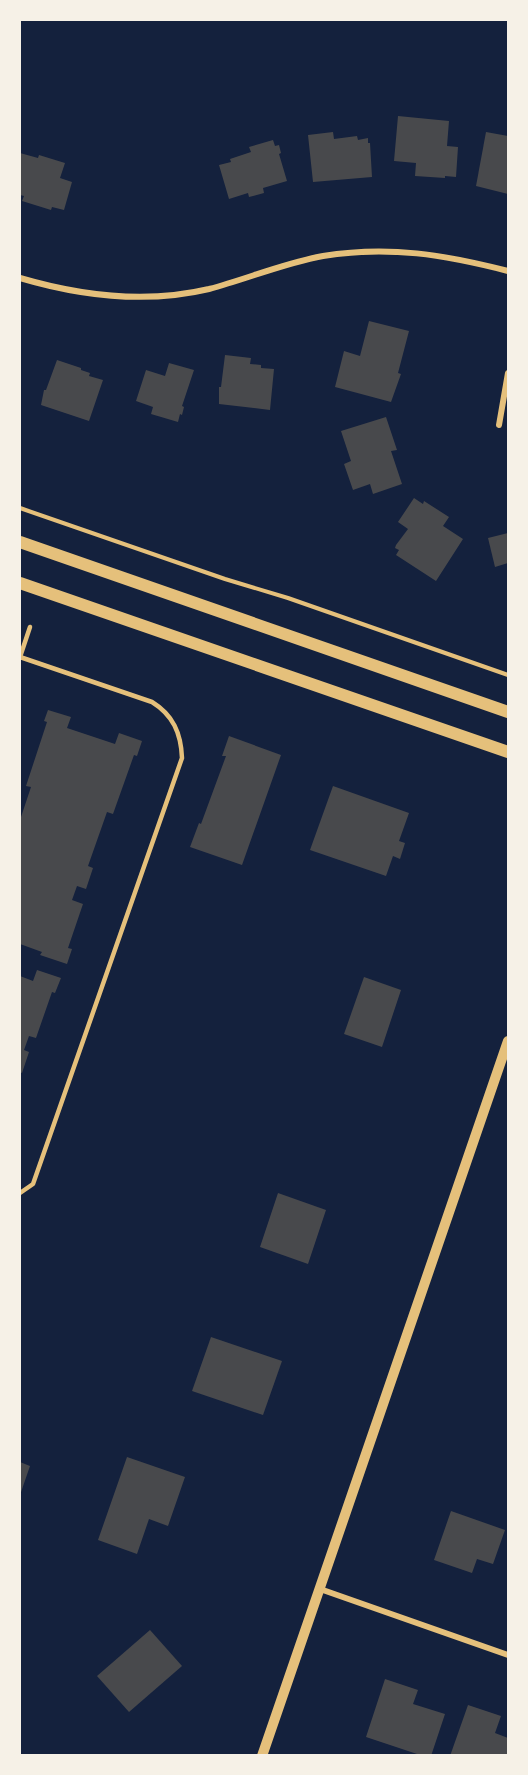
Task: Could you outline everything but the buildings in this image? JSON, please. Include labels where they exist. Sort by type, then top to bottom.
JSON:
[{"type":"main road","points":[[20,543],[508,712]]},
{"type":"main road","points":[[20,583],[508,752]]},
{"type":"street","points":[[20,278],[79,293],[131,297],[209,289],[316,258],[376,251],[429,253],[508,272]]},
{"type":"street","points":[[499,425],[508,373]]},
{"type":"street","points":[[262,1755],[508,1041]]},
{"type":"street","points":[[320,1589],[508,1655]]},
{"type":"lane","points":[[20,1193],[33,1184],[182,758],[181,742],[176,727],[162,708],[152,702],[20,657],[30,627]]},
{"type":"path","points":[[20,508],[508,675]]}]
